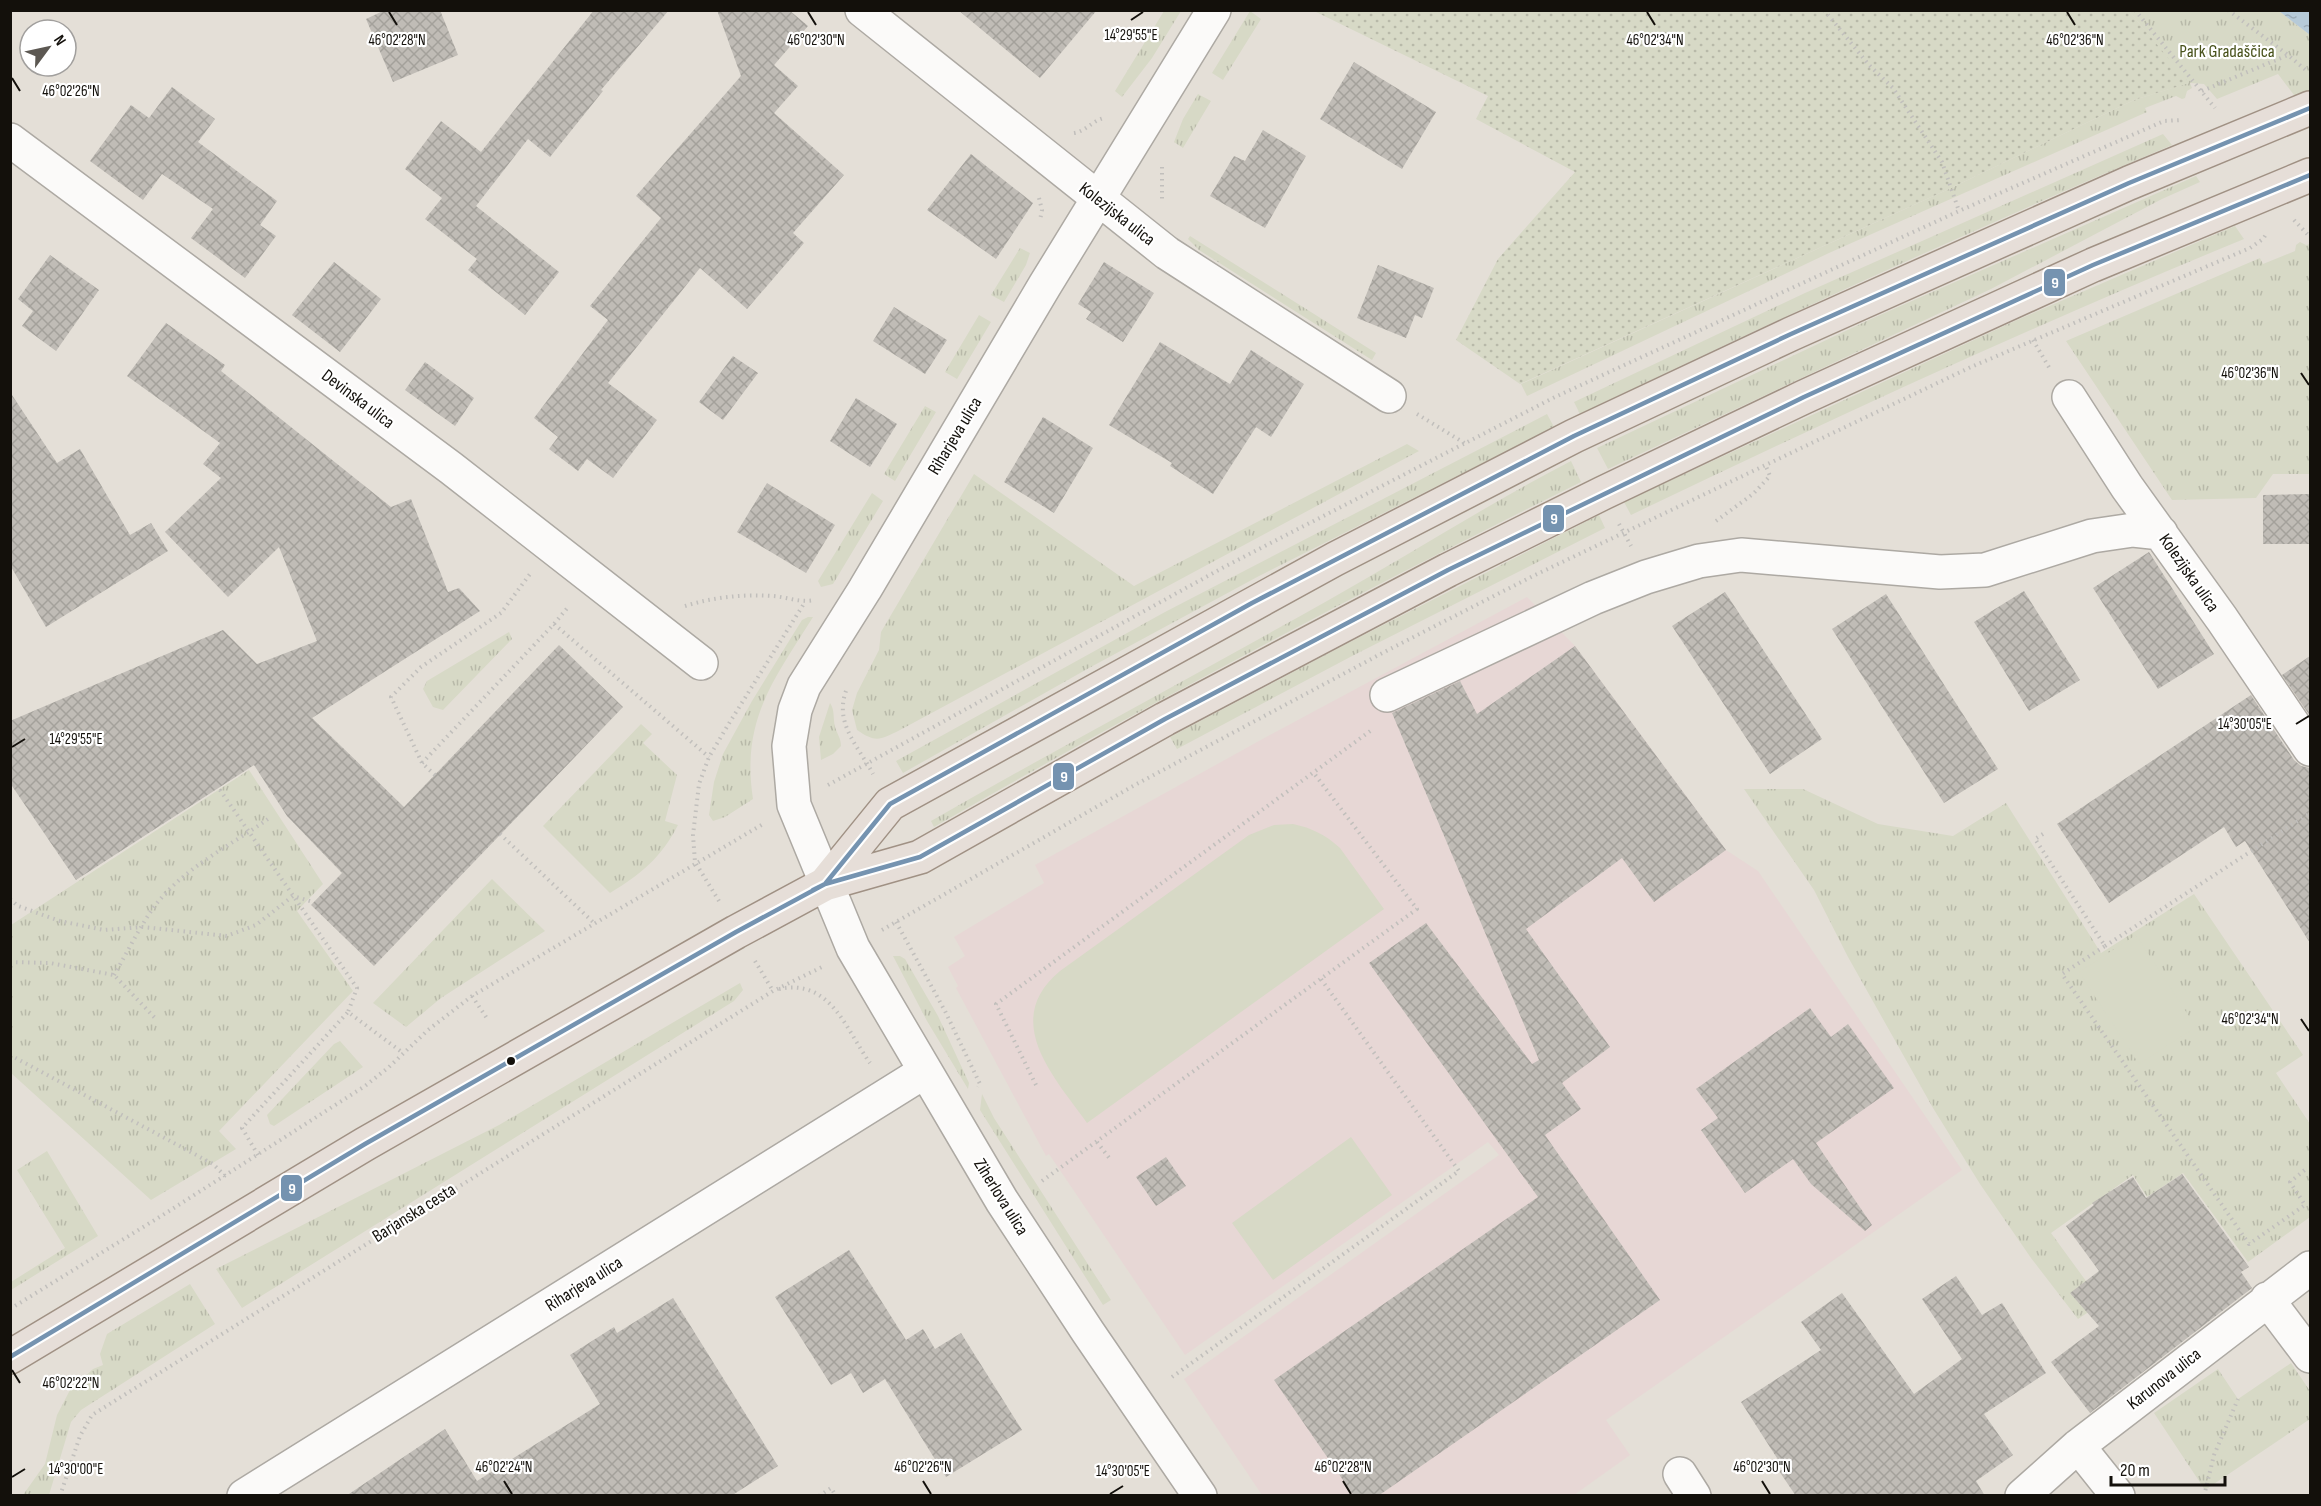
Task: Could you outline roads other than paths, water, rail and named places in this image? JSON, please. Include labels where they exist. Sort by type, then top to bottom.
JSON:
[{"type":"main road","points":[[825,884],[890,804],[1335,559],[1574,436],[1791,334],[2002,239],[2310,108]]},
{"type":"main road","points":[[10,1357],[365,1144],[736,932],[825,884],[920,857],[1165,719],[1448,570],[1804,397],[2063,279],[2294,192]]},
{"type":"street","name":"Kolezijska ulica","points":[[862,10],[1167,253],[1389,396]]},
{"type":"street","name":"Riharjeva ulica","points":[[825,884],[794,805],[790,771],[791,728],[804,686],[865,589],[1214,10]]},
{"type":"street","name":"Devinska ulica","points":[[10,140],[451,468],[701,663]]},
{"type":"street","name":"Kolezijska ulica","points":[[2069,397],[2127,487],[2310,748]]},
{"type":"street","points":[[1387,695],[1593,598],[1646,577],[1699,561],[1742,555],[1940,572],[1984,570],[2092,536],[2133,530],[2161,533]]},
{"type":"street","name":"Ziherlova ulica","points":[[825,884],[853,948],[1002,1201],[1094,1342],[1200,1496]]},
{"type":"street","name":"Riharjeva ulica","points":[[244,1496],[924,1072]]},
{"type":"street","name":"Karunova ulica","points":[[2022,1496],[2078,1446],[2310,1268]]},
{"type":"street","points":[[2267,1299],[2310,1356]]},
{"type":"street","points":[[2078,1446],[2118,1496]]},
{"type":"water","points":[[2279,11],[2310,11],[2310,35]]},
{"type":"park label","name":"Park Gradaščica","points":[[2227,51]]}]
